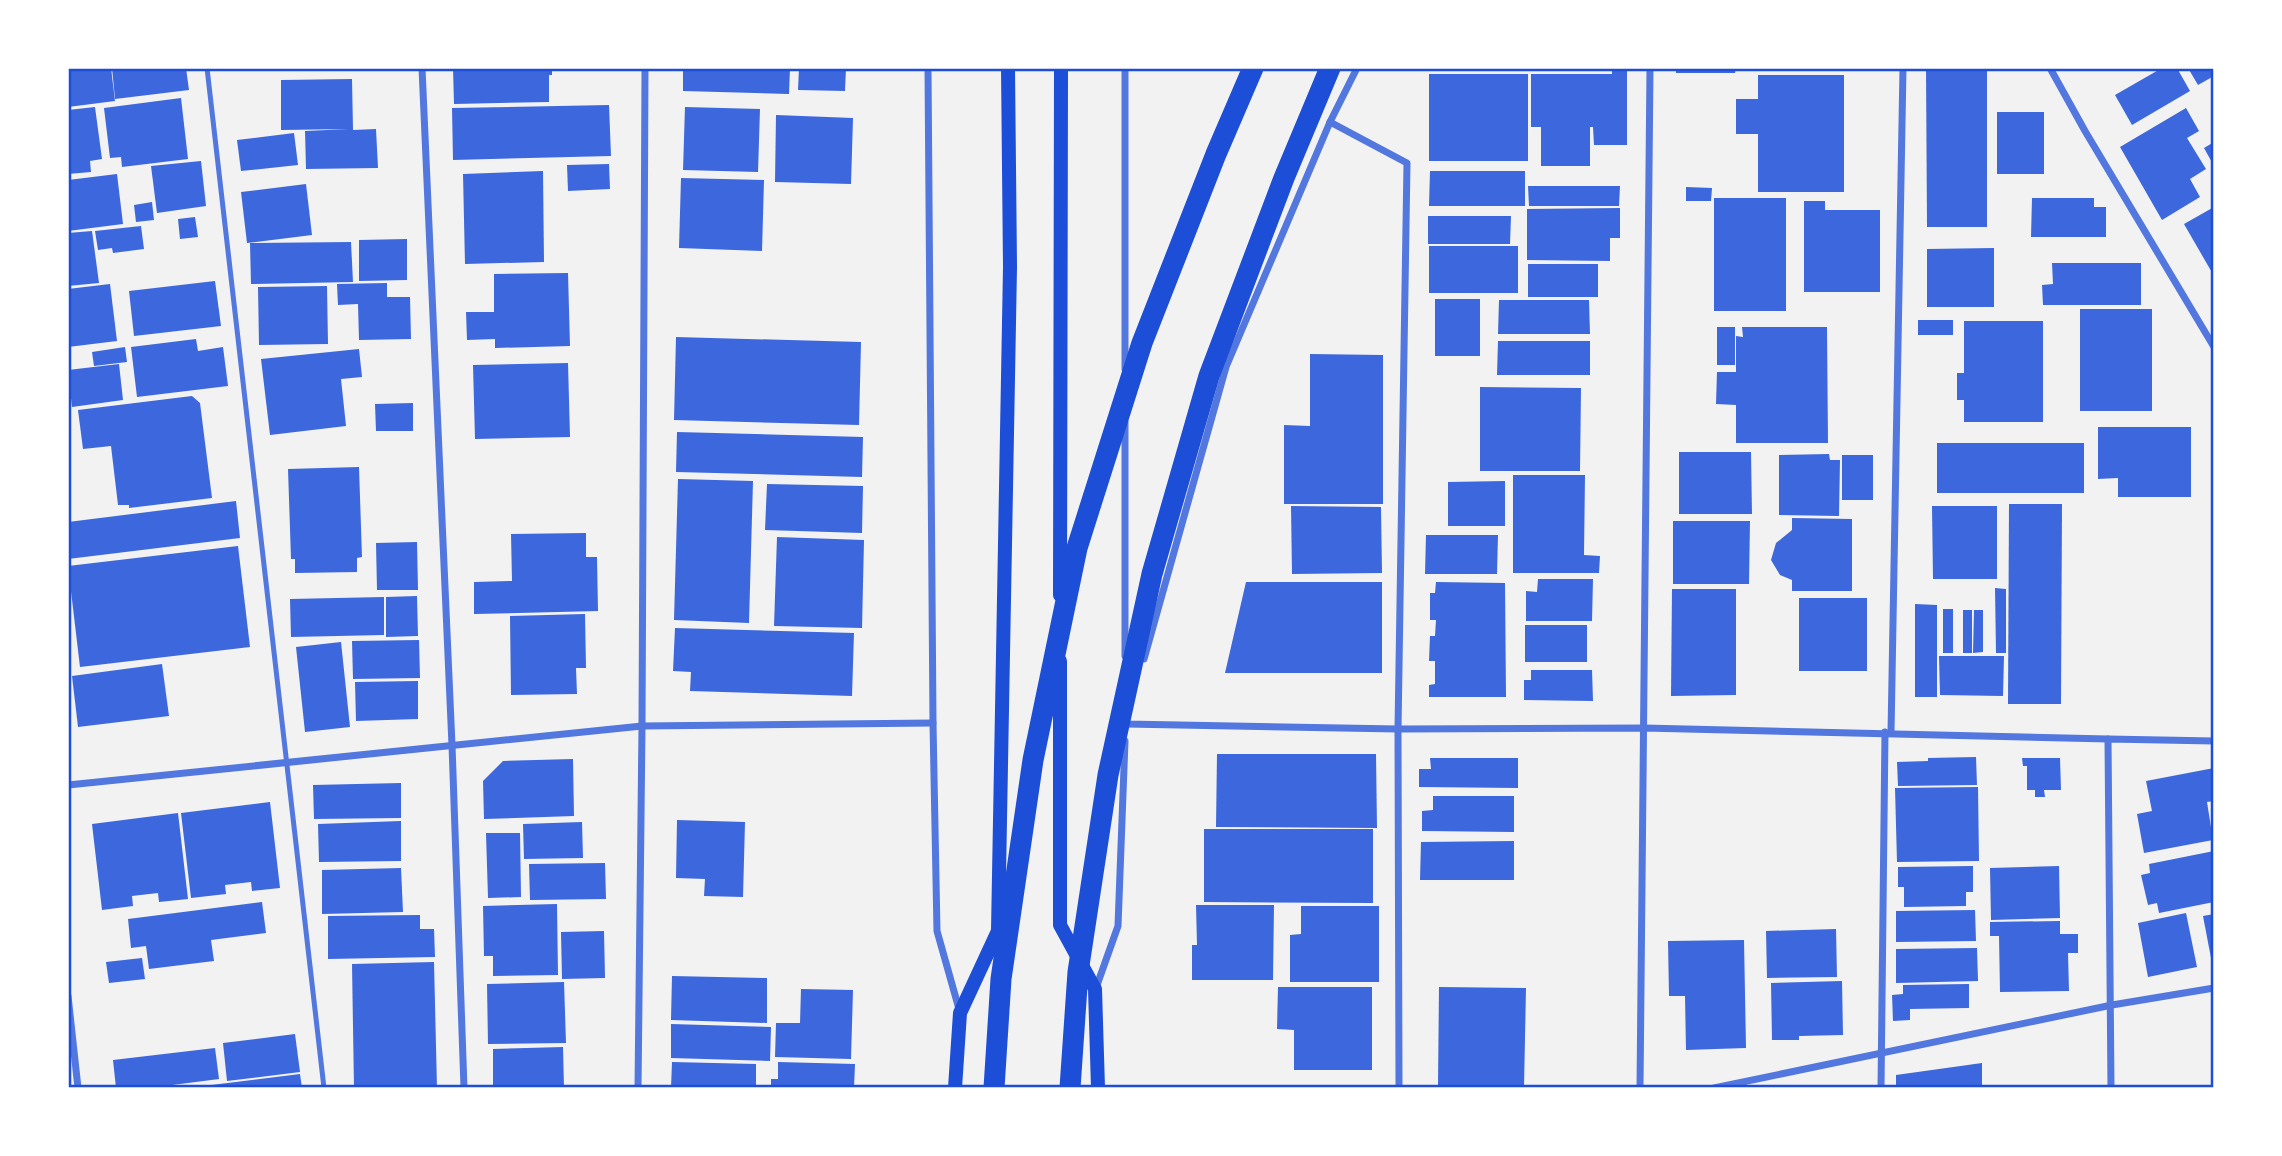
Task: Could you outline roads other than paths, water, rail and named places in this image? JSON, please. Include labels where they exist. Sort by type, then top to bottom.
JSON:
[{"type":"highway","points":[[994,1088],[1001,979],[1033,760],[1077,548],[1142,343],[1216,154],[1253,68]]},
{"type":"highway","points":[[1070,1088],[1078,972],[1108,775],[1152,574],[1209,376],[1284,178],[1330,68]]},
{"type":"main road","points":[[956,1088],[960,1013],[998,931],[1010,267],[1008,68]]},
{"type":"main road","points":[[1061,68],[1060,925],[1095,989],[1098,1088]]},
{"type":"street","points":[[422,68],[452,745],[464,1088]]},
{"type":"street","points":[[638,1088],[645,68]]},
{"type":"street","points":[[928,68],[937,931],[960,1013]]},
{"type":"street","points":[[1095,989],[1118,926],[1126,724],[1125,68]]},
{"type":"street","points":[[1126,724],[1226,367],[1330,122],[1357,68]]},
{"type":"street","points":[[1640,1088],[1650,68]]},
{"type":"street","points":[[1881,1088],[1903,68]]},
{"type":"street","points":[[2050,68],[2214,348]]},
{"type":"street","points":[[1330,122],[1407,163],[1398,729],[1399,1088]]},
{"type":"street","points":[[68,785],[642,726],[933,723]]},
{"type":"street","points":[[1126,724],[1398,729],[1644,728],[2214,741]]},
{"type":"street","points":[[2108,739],[2111,1088]]},
{"type":"street","points":[[1714,1088],[2112,1005],[2214,988]]},
{"type":"street","points":[[68,996],[78,1088]]},
{"type":"lane","points":[[206,68],[324,1088]]}]
